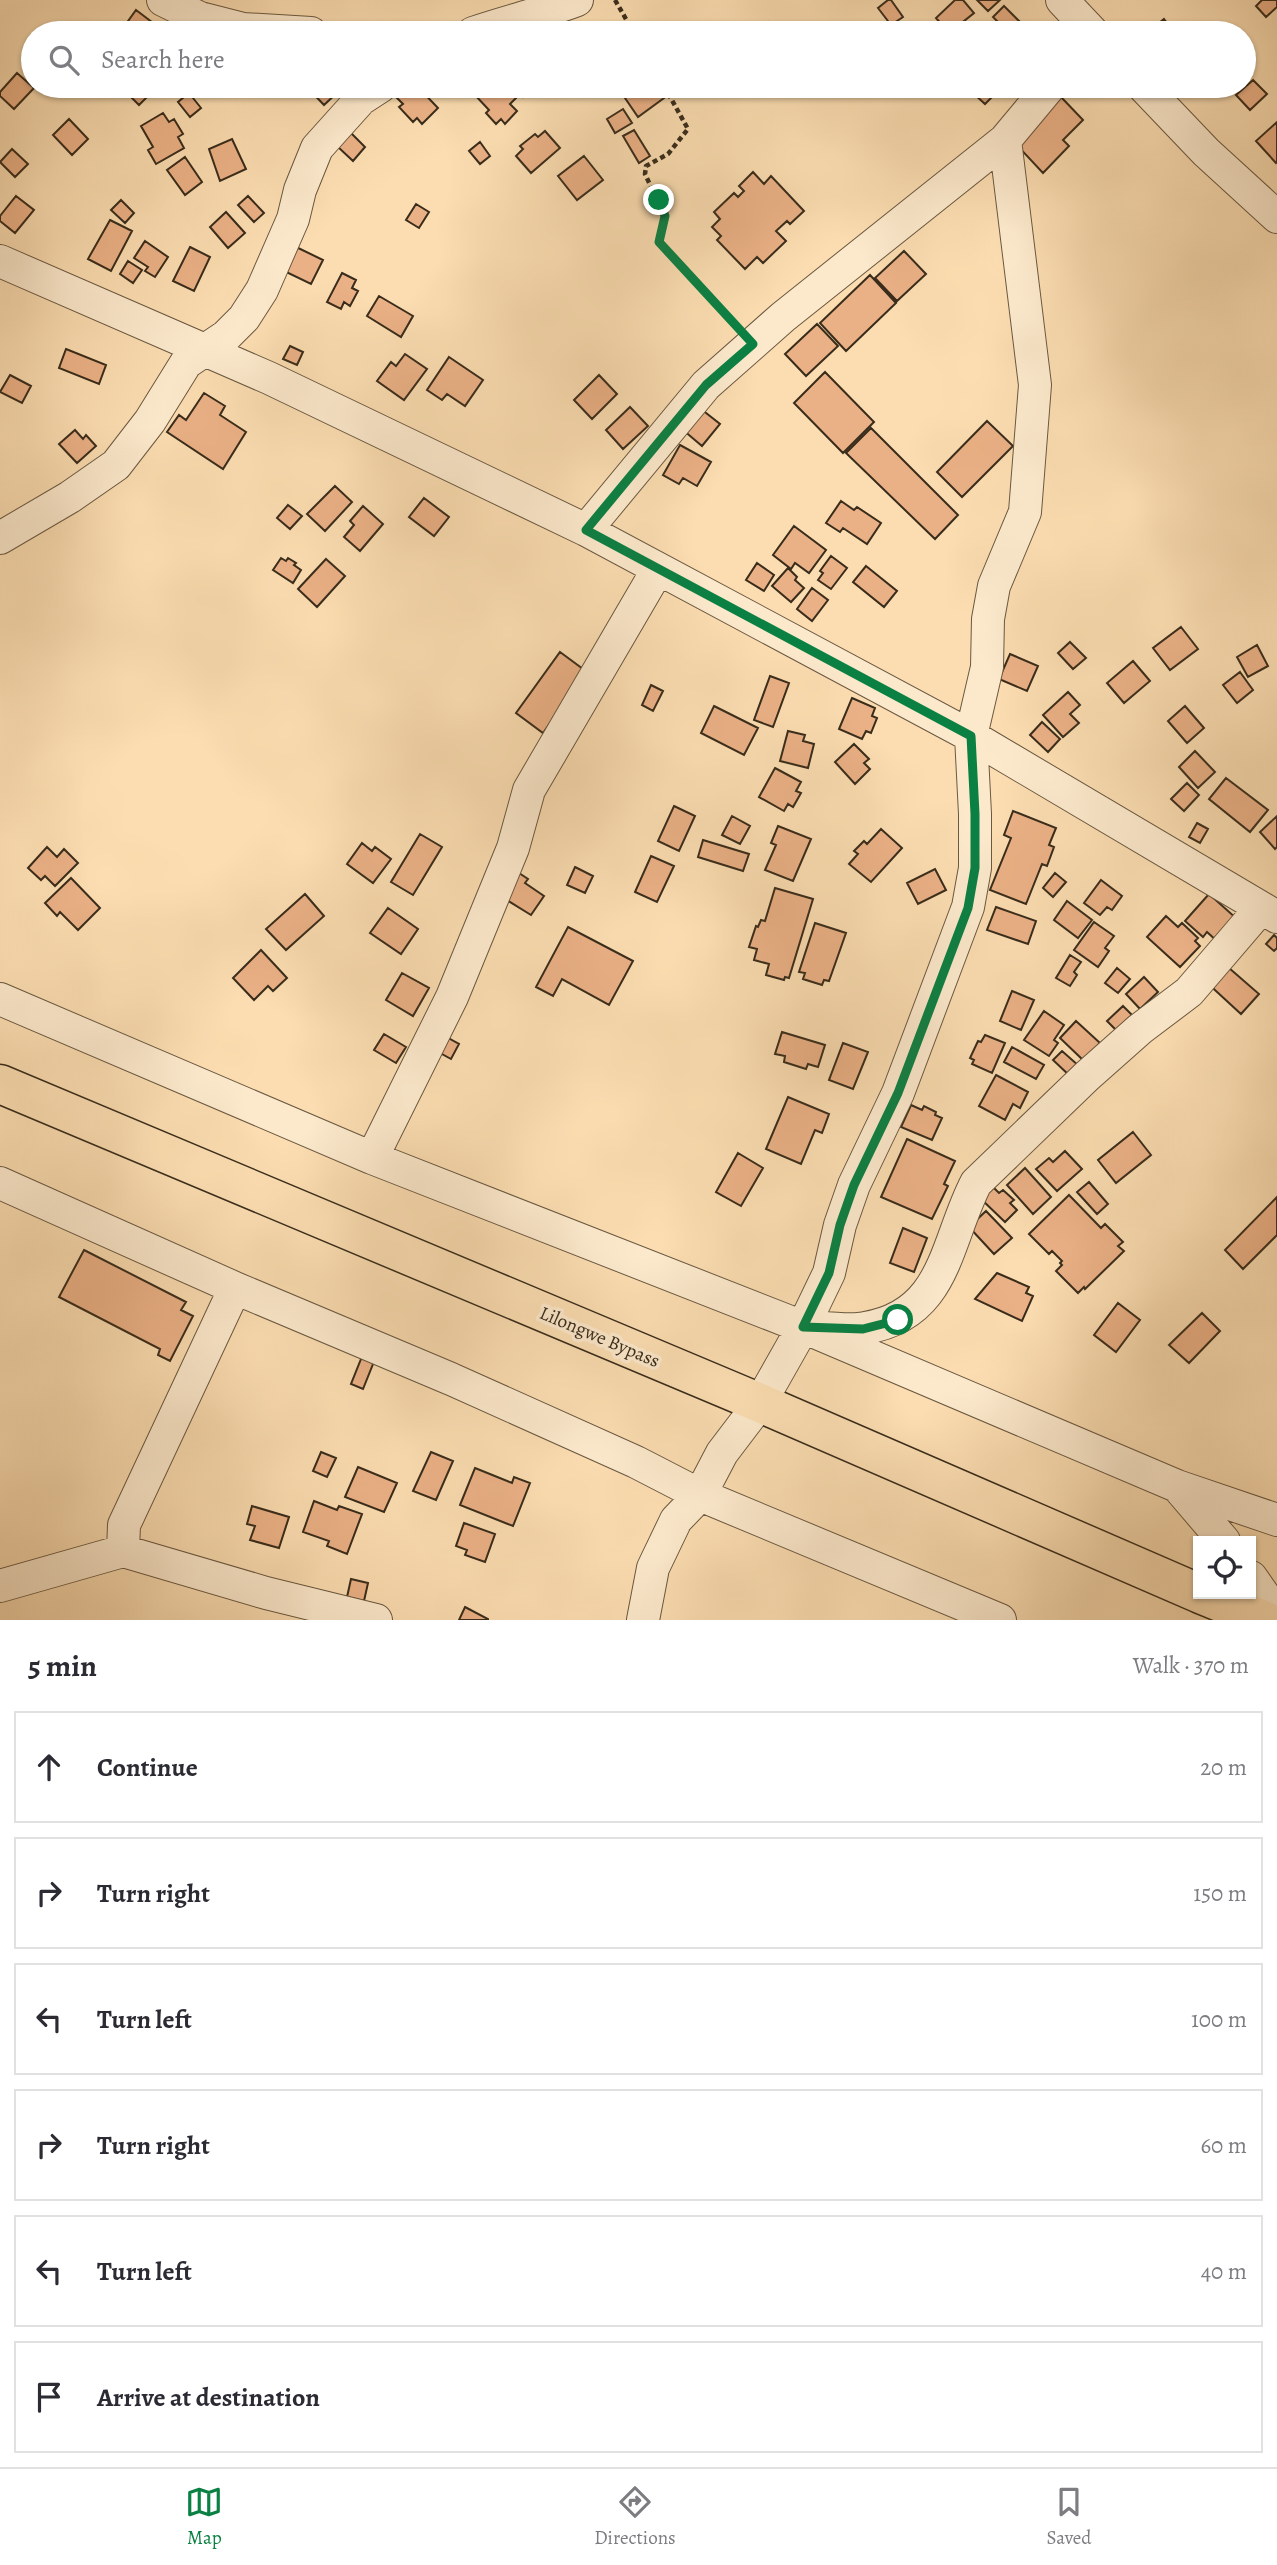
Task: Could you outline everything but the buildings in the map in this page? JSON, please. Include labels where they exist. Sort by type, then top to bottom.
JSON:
[{"type":"main road","name":"Lilongwe Bypass","points":[[0,1084],[760,1403],[1193,1590]]},
{"type":"main road","name":"Lilongwe Bypass","points":[[1213,1599],[1264,1620]]},
{"type":"street","points":[[163,0],[212,21]]},
{"type":"street","points":[[507,21],[544,6],[577,0]]},
{"type":"street","points":[[1062,0],[1082,21]]},
{"type":"street","points":[[0,538],[70,497],[116,465],[150,421],[186,363],[226,336],[244,318],[262,290],[293,219],[300,190],[317,148],[362,98]]},
{"type":"street","points":[[586,530],[706,385],[793,309],[1005,140],[1040,98]]},
{"type":"street","points":[[1154,98],[1206,152],[1277,217]]},
{"type":"street","points":[[643,1620],[653,1568],[676,1520],[700,1495],[722,1453],[760,1403],[803,1327],[829,1273],[840,1225],[854,1185],[898,1093],[968,908],[975,868],[971,736],[987,667],[988,619],[994,586],[1026,512],[1035,385],[1005,140]]},
{"type":"street","points":[[0,261],[269,378],[586,530],[971,736],[1269,913],[1189,992],[1140,1029],[1087,1076],[976,1184],[937,1279],[922,1300],[898,1320],[863,1329],[803,1327]]},
{"type":"street","points":[[372,1158],[452,997],[513,848],[529,790],[658,569]]},
{"type":"street","points":[[0,999],[372,1158],[803,1327],[1177,1486],[1277,1521]]},
{"type":"street","points":[[0,1183],[235,1288],[451,1379],[636,1462],[700,1495],[1000,1620]]},
{"type":"street","points":[[122,1551],[124,1525],[235,1288]]},
{"type":"street","points":[[1177,1486],[1220,1536]]},
{"type":"street","points":[[0,1586],[122,1551],[266,1593],[376,1620]]},
{"type":"street","points":[[1256,1584],[1277,1614]]},
{"type":"path","points":[[615,0],[627,21]]},
{"type":"path","points":[[671,98],[688,129],[668,154],[646,166],[645,174],[665,216],[659,242],[753,344]]},
{"type":"route","points":[[659,200],[665,216],[659,242],[753,344],[706,385],[586,530],[971,736],[975,868],[968,908],[898,1093],[854,1185],[840,1225],[829,1273],[803,1327],[863,1329],[898,1320]]}]
